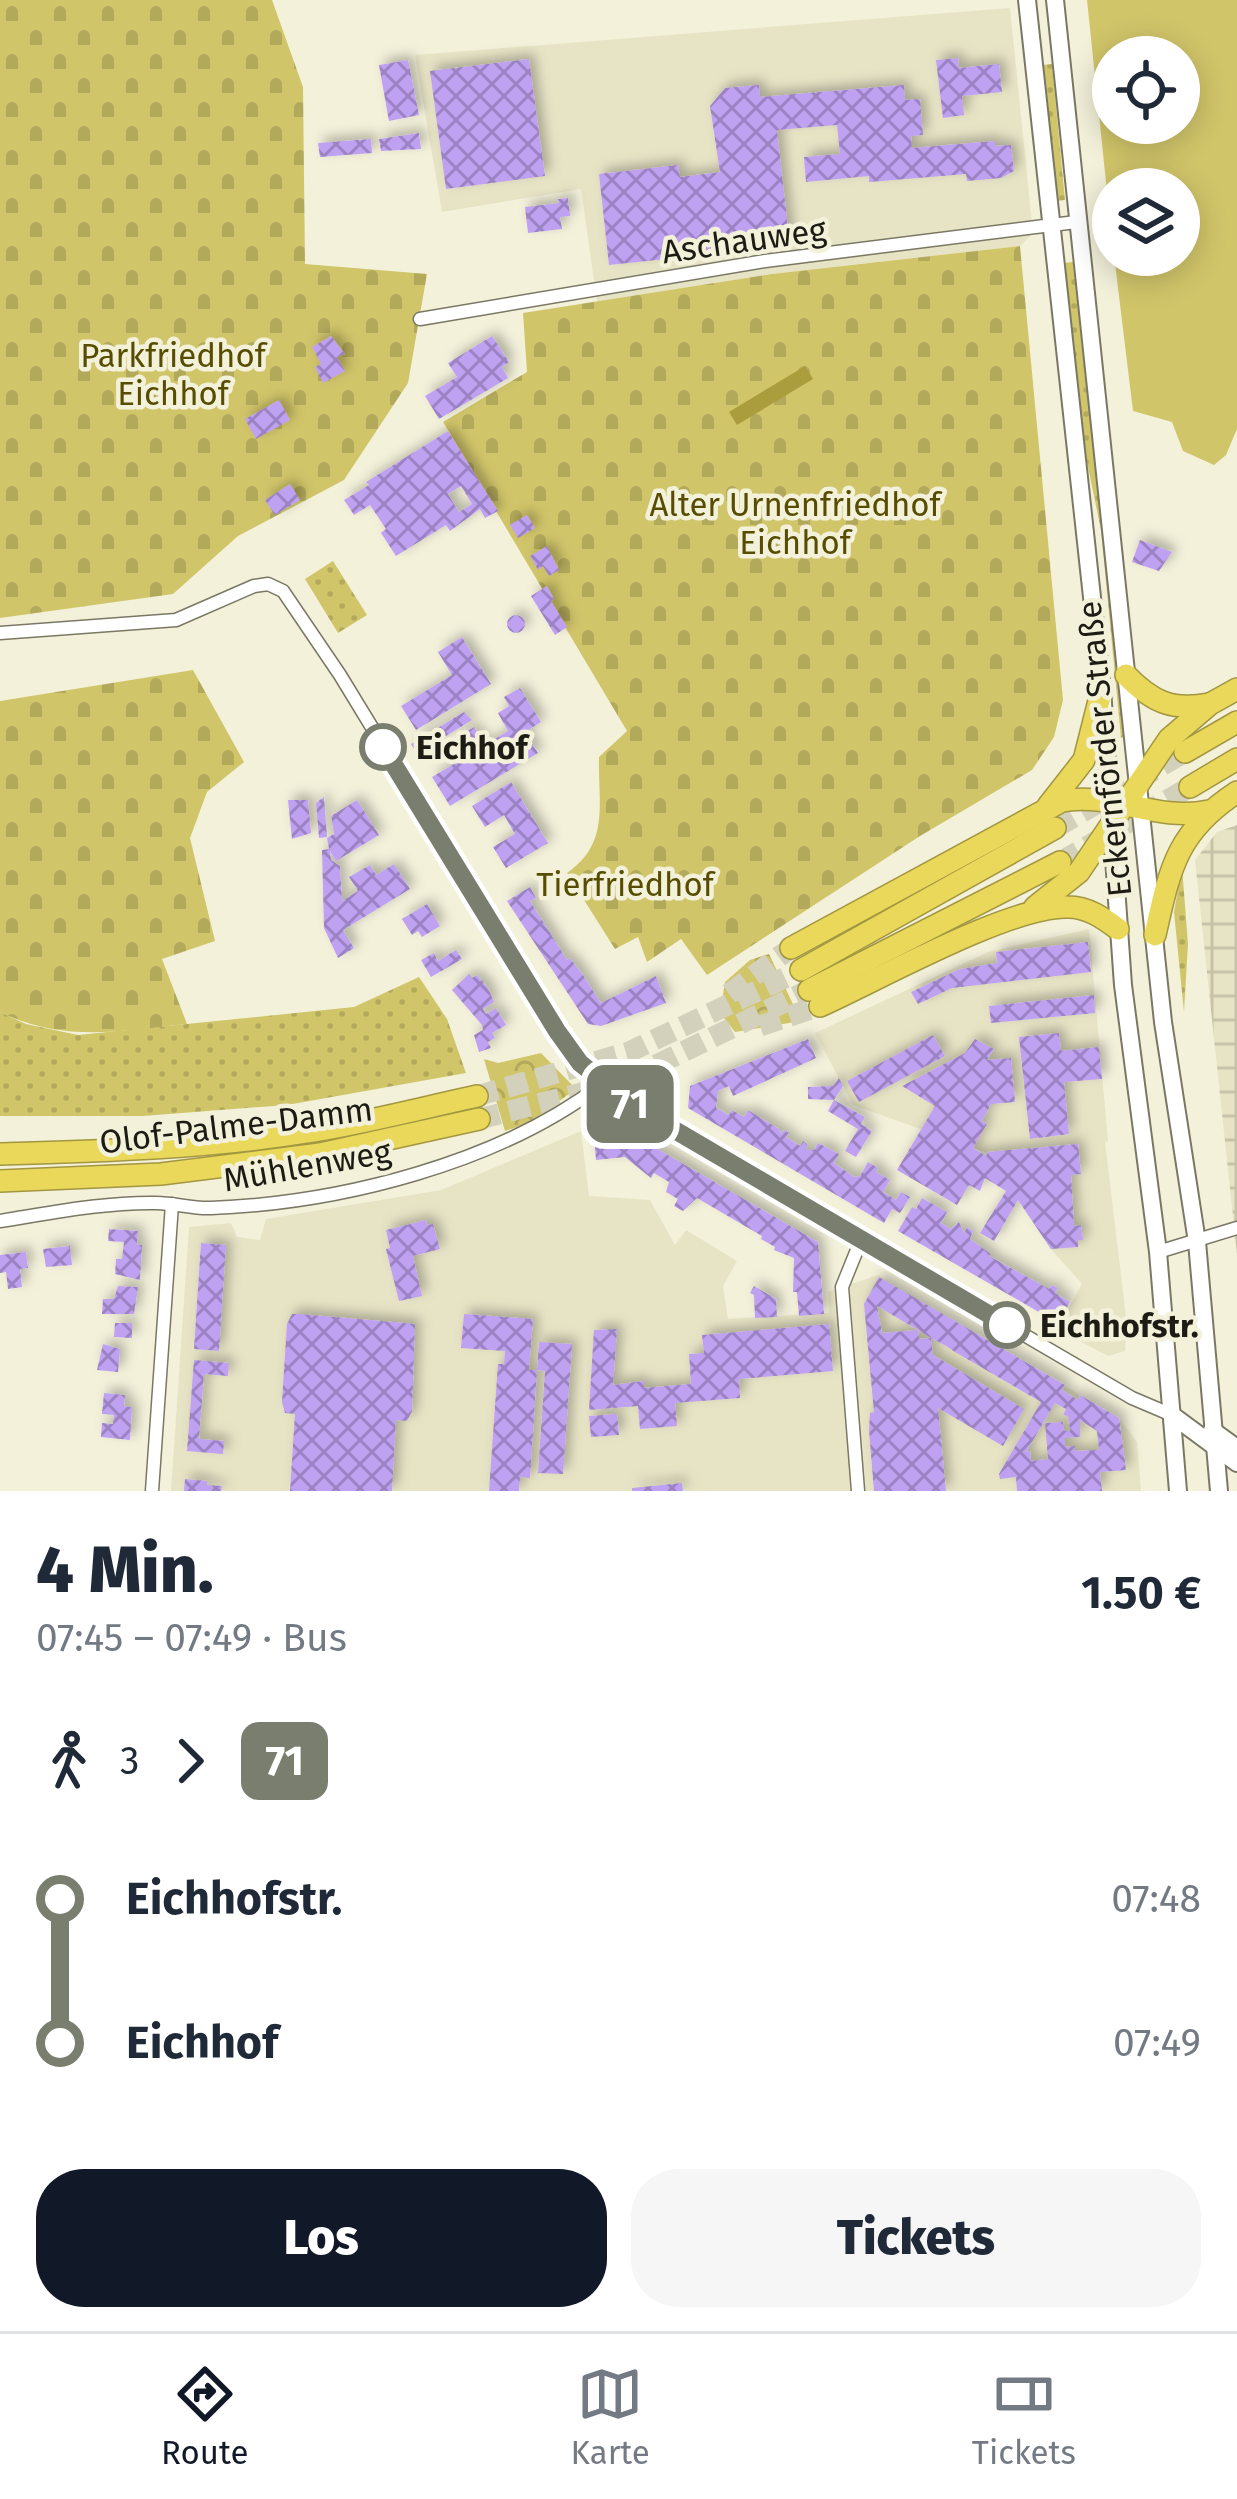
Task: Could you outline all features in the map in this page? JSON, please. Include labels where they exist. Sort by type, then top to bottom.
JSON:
[{"type":"highway","points":[[1126,675],[1151,698],[1170,707],[1210,704]]},
{"type":"highway","points":[[791,948],[1051,817],[1084,760],[1102,689]]},
{"type":"highway","points":[[1030,911],[1078,872],[1162,748],[1210,704],[1237,689]]},
{"type":"highway","points":[[1185,752],[1237,722]]},
{"type":"highway","points":[[1190,788],[1237,759]]},
{"type":"highway","points":[[1155,934],[1174,860],[1195,825],[1237,792]]},
{"type":"highway","points":[[810,989],[1072,799],[1178,816],[1209,811]]},
{"type":"highway","points":[[810,989],[1060,862]]},
{"type":"highway","points":[[810,989],[1030,911],[1076,907],[1118,929]]},
{"type":"highway","name":"Olof-Palme-Damm","points":[[0,1154],[157,1149],[478,1108],[297,1157],[160,1174],[0,1181]]},
{"type":"main road","name":"Eckernförder Straße","points":[[1027,0],[1102,689],[1155,934],[1162,1022],[1222,1443],[1219,1491]]},
{"type":"main road","name":"Eckernförder Straße","points":[[1054,0],[1137,785]]},
{"type":"main road","name":"Eckernförder Straße","points":[[1111,828],[1118,929],[1158,1252],[1178,1491]]},
{"type":"main road","points":[[1172,1415],[1222,1443],[1237,1463]]},
{"type":"street","name":"Aschauweg","points":[[420,319],[765,262],[1076,222]]},
{"type":"street","points":[[0,633],[176,620],[262,584],[277,587],[289,596],[557,1031],[602,1084],[1132,1398],[1172,1415]]},
{"type":"street","name":"Mühlenweg","points":[[0,1220],[147,1203],[208,1208],[247,1205],[436,1169],[536,1130],[602,1084]]},
{"type":"street","points":[[152,1491],[172,1204]]},
{"type":"street","points":[[1158,1252],[1237,1228]]},
{"type":"street","points":[[858,1491],[842,1287],[861,1240]]},
{"type":"shaded area","points":[[1010,8],[1033,233],[1020,246],[772,274],[597,302],[581,189],[442,212],[415,55]]},
{"type":"shaded area","points":[[805,366],[813,379],[737,425],[729,412]]},
{"type":"shaded area","points":[[1237,825],[1237,1254],[1195,860],[1217,832]]},
{"type":"shaded area","points":[[1089,929],[1105,1142],[1127,1325],[1125,1351],[1108,1356],[1057,1329],[1082,1284],[1051,1249],[990,1154],[853,1105],[815,1033],[988,952]]},
{"type":"shaded area","points":[[581,1131],[589,1196],[650,1200],[675,1245],[686,1230],[737,1261],[723,1286],[728,1319],[829,1313],[828,1292],[878,1275],[1119,1418],[1137,1442],[1141,1491],[171,1491],[189,1227],[231,1223],[237,1237],[260,1240],[266,1219],[441,1190]]},
{"type":"green space","name":"Parkfriedhof Eichhof","points":[[0,0],[272,0],[303,87],[305,264],[427,274],[408,383],[344,480],[238,536],[173,594],[0,618]]},
{"type":"green space","points":[[1087,0],[1237,0],[1237,429],[1226,455],[1214,465],[1183,451],[1172,422],[1133,411],[1117,276],[1200,276],[1200,168],[1105,168],[1102,144],[1200,144],[1200,36],[1092,36],[1092,48]]},
{"type":"green space","points":[[1052,64],[1065,200],[1056,201],[1043,65]]},
{"type":"green space","name":"Alter Urnenfriedhof Eichhof","points":[[1020,246],[1063,700],[1054,737],[1032,770],[920,836],[707,975],[681,939],[647,962],[638,937],[615,949],[567,873],[581,861],[596,836],[599,757],[627,731],[443,422],[527,372],[523,313],[772,274]]},
{"type":"green space","points":[[1073,262],[1126,735],[1121,738],[1101,530],[1082,438],[1063,263]]},
{"type":"green space","points":[[333,561],[367,615],[338,633],[305,579]]},
{"type":"green space","points":[[193,670],[244,762],[207,792],[190,838],[215,941],[162,959],[187,1024],[70,1031],[0,1012],[0,701]]},
{"type":"green space","points":[[1182,867],[1188,944],[1184,1012],[1174,912]]},
{"type":"green space","points":[[769,954],[801,1021],[735,1032],[720,1013],[725,982],[750,960]]},
{"type":"green space","points":[[419,977],[447,1019],[466,1073],[287,1105],[143,1116],[0,1116],[0,1012],[26,1024],[78,1035],[354,1007]]},
{"type":"green space","points":[[541,1053],[576,1089],[529,1123],[505,1131],[484,1059],[498,1063]]},
{"type":"building","points":[[958,58],[959,68],[999,64],[1002,92],[962,96],[964,115],[943,118],[936,60]]},
{"type":"building","points":[[529,59],[545,176],[446,189],[430,71]]},
{"type":"building","points":[[408,60],[419,115],[389,121],[379,65]]},
{"type":"building","points":[[759,85],[760,97],[904,85],[905,100],[920,99],[923,135],[911,136],[912,148],[995,141],[995,146],[1011,145],[1014,171],[1001,178],[967,181],[966,174],[806,182],[804,157],[840,154],[837,125],[777,130],[790,246],[609,265],[599,174],[678,165],[680,177],[720,172],[710,106],[725,88]]},
{"type":"building","points":[[419,133],[421,149],[381,151],[379,139]]},
{"type":"building","points":[[371,139],[372,153],[320,157],[318,143]]},
{"type":"building","points":[[568,198],[570,216],[560,217],[562,229],[528,233],[525,207]]},
{"type":"building","points":[[331,336],[345,354],[337,357],[345,371],[323,383],[315,367],[321,364],[312,347]]},
{"type":"building","points":[[492,336],[509,362],[502,367],[508,378],[439,419],[425,396],[457,377],[448,363]]},
{"type":"building","points":[[279,400],[290,420],[256,439],[245,419]]},
{"type":"building","points":[[448,431],[498,511],[485,518],[480,509],[450,531],[446,525],[396,556],[370,505],[354,515],[344,500],[369,485],[366,482]],"holes":[[[461,486],[472,504],[459,512],[448,494]]]},
{"type":"building","points":[[290,484],[300,500],[275,515],[265,500]]},
{"type":"building","points":[[527,515],[535,528],[518,538],[510,525]]},
{"type":"building","points":[[1140,540],[1172,552],[1159,571],[1132,562]]},
{"type":"building","points":[[547,546],[559,570],[549,576],[543,566],[538,570],[530,556]]},
{"type":"building","points":[[547,586],[567,627],[555,635],[531,596]]},
{"type":"building","points":[[516,615],[525,624],[516,633],[507,624]]},
{"type":"building","points":[[462,637],[491,684],[416,730],[401,706],[452,675],[438,652]]},
{"type":"building","points":[[520,688],[541,722],[525,732],[538,753],[450,806],[432,777],[469,755],[458,737],[474,727],[485,745],[508,731],[498,713],[509,706],[504,697]]},
{"type":"building","points":[[464,712],[472,720],[417,754],[411,744]]},
{"type":"building","points":[[511,782],[548,843],[506,868],[493,847],[515,834],[504,815],[485,827],[472,806]]},
{"type":"building","points":[[324,797],[327,837],[319,838],[316,803]]},
{"type":"building","points":[[288,800],[308,800],[311,833],[292,839]]},
{"type":"building","points":[[357,800],[379,835],[336,861],[330,851],[331,860],[340,866],[342,901],[358,891],[349,877],[370,865],[376,875],[394,864],[410,889],[343,930],[354,948],[338,958],[324,928],[322,850],[329,849],[327,838],[334,834],[331,816]]},
{"type":"building","points":[[530,887],[536,898],[530,901],[601,1003],[656,976],[666,1003],[601,1026],[588,1024],[507,901]]},
{"type":"building","points":[[427,904],[440,926],[422,937],[418,931],[412,935],[402,919]]},
{"type":"building","points":[[1088,942],[1091,972],[952,988],[918,1004],[911,992],[960,969],[997,963],[996,952]]},
{"type":"building","points":[[456,950],[462,959],[431,977],[421,960],[434,953],[438,961]]},
{"type":"building","points":[[469,974],[477,975],[494,1002],[483,1009],[486,1014],[496,1008],[506,1025],[492,1033],[491,1048],[479,1052],[474,1035],[483,1030],[482,1025],[452,990]]},
{"type":"building","points":[[1094,995],[1095,1013],[991,1023],[989,1006]]},
{"type":"building","points":[[1059,1033],[1061,1051],[1099,1047],[1102,1079],[1064,1082],[1069,1134],[1030,1139],[1019,1037]]},
{"type":"building","points":[[933,1035],[945,1056],[859,1102],[847,1081]]},
{"type":"building","points":[[808,1039],[816,1058],[733,1096],[729,1086],[718,1091],[716,1108],[744,1117],[748,1110],[781,1134],[789,1133],[786,1137],[800,1146],[803,1141],[807,1150],[814,1150],[818,1143],[839,1154],[834,1163],[854,1177],[860,1176],[868,1162],[878,1168],[876,1172],[890,1180],[883,1192],[896,1200],[901,1192],[910,1197],[900,1213],[892,1209],[884,1223],[688,1108],[690,1086]]},
{"type":"building","points":[[975,1039],[994,1049],[987,1060],[1011,1058],[1015,1102],[991,1104],[982,1121],[987,1124],[973,1148],[986,1156],[988,1152],[1078,1144],[1081,1174],[1071,1175],[1074,1226],[1081,1225],[1083,1240],[1078,1240],[1078,1247],[1051,1249],[1018,1200],[994,1241],[980,1233],[1006,1191],[985,1178],[980,1191],[969,1185],[957,1205],[897,1170],[935,1106],[902,1086],[965,1053]]},
{"type":"building","points":[[839,1078],[843,1086],[834,1100],[808,1099],[808,1087],[833,1086]]},
{"type":"building","points":[[834,1100],[865,1117],[861,1124],[872,1131],[856,1157],[845,1151],[858,1129],[828,1111]]},
{"type":"building","points":[[628,1132],[818,1242],[824,1314],[799,1316],[797,1292],[793,1292],[794,1258],[774,1250],[762,1236],[697,1198],[683,1211],[674,1206],[678,1199],[666,1192],[669,1182],[654,1173],[651,1178],[625,1157],[596,1160],[594,1135]]},
{"type":"building","points":[[922,1198],[947,1212],[941,1223],[951,1229],[959,1222],[964,1233],[967,1227],[973,1231],[970,1239],[989,1256],[1049,1289],[1052,1285],[1058,1288],[1055,1293],[1070,1302],[1058,1323],[898,1231]]},
{"type":"building","points":[[426,1220],[427,1225],[433,1224],[440,1249],[413,1256],[422,1296],[399,1301],[386,1230]]},
{"type":"building","points":[[109,1229],[138,1231],[140,1280],[115,1274],[124,1242],[108,1241]]},
{"type":"building","points":[[201,1243],[226,1245],[219,1351],[194,1349]]},
{"type":"building","points":[[70,1246],[72,1265],[46,1267],[43,1249]]},
{"type":"building","points":[[26,1252],[28,1268],[20,1269],[22,1287],[8,1289],[6,1272],[0,1273],[0,1255]]},
{"type":"building","points":[[879,1277],[1065,1385],[1062,1390],[1078,1400],[1080,1395],[1119,1418],[1126,1470],[1100,1472],[1102,1491],[1017,1491],[1016,1477],[1000,1479],[999,1474],[1041,1402],[931,1338],[933,1355],[1024,1409],[1003,1446],[938,1408],[946,1491],[874,1491],[869,1430],[874,1412],[864,1304]],"holes":[[[877,1306],[918,1330],[882,1333]],[[1055,1403],[1066,1409],[1063,1415],[1068,1416],[1070,1431],[1064,1431],[1063,1422],[1045,1423],[1048,1459],[1031,1461],[1030,1451],[1026,1452]],[[1080,1420],[1097,1431],[1099,1450],[1065,1447],[1065,1438],[1080,1437]]]},
{"type":"building","points":[[118,1286],[138,1287],[134,1314],[102,1314],[103,1299],[114,1299]]},
{"type":"building","points":[[754,1286],[776,1299],[777,1317],[755,1318],[750,1293]]},
{"type":"building","points":[[292,1314],[415,1324],[412,1411],[407,1421],[396,1420],[392,1491],[290,1491],[295,1414],[285,1413],[282,1402],[287,1324]]},
{"type":"building","points":[[464,1314],[533,1319],[529,1370],[537,1370],[530,1478],[520,1477],[519,1491],[489,1491],[498,1364],[504,1364],[505,1351],[461,1348]]},
{"type":"building","points":[[115,1323],[132,1323],[132,1338],[114,1337]]},
{"type":"building","points":[[829,1324],[833,1371],[739,1379],[740,1398],[675,1403],[677,1426],[640,1429],[638,1406],[589,1410],[594,1330],[617,1329],[613,1385],[644,1381],[644,1388],[691,1384],[689,1354],[704,1353],[702,1335]]},
{"type":"building","points":[[539,1342],[572,1344],[563,1474],[538,1473],[545,1371],[537,1370]]},
{"type":"building","points":[[103,1344],[120,1349],[118,1372],[97,1370]]},
{"type":"building","points":[[194,1360],[229,1363],[228,1376],[204,1374],[199,1439],[224,1441],[223,1454],[187,1451]]},
{"type":"building","points":[[104,1393],[125,1395],[124,1406],[132,1407],[130,1440],[101,1437],[102,1423],[113,1424],[114,1415],[102,1414]]},
{"type":"building","points":[[617,1414],[619,1435],[591,1437],[589,1416]]},
{"type":"building","points":[[185,1479],[222,1486],[221,1491],[184,1491]]},
{"type":"building","points":[[682,1483],[683,1491],[632,1491],[632,1488]]},
{"type":"tunnel","points":[[1055,828],[1185,752]]},
{"type":"tunnel","points":[[1060,862],[1190,787]]},
{"type":"tunnel","points":[[729,994],[791,948]]},
{"type":"tunnel","points":[[477,1096],[629,1052],[801,970]]},
{"type":"tunnel","points":[[479,1119],[638,1074],[809,990]]},
{"type":"tunnel","points":[[760,1026],[820,1006]]},
{"type":"bus line","name":"71","points":[[383,747],[557,1031],[591,1075],[632,1105],[1007,1325]]},
{"type":"place","name":"Eichhof","points":[[383,747]]},
{"type":"place","name":"Eichhofstr.","points":[[1007,1325]]},
{"type":"park label","name":"Tierfriedhof","points":[[625,884]]}]
